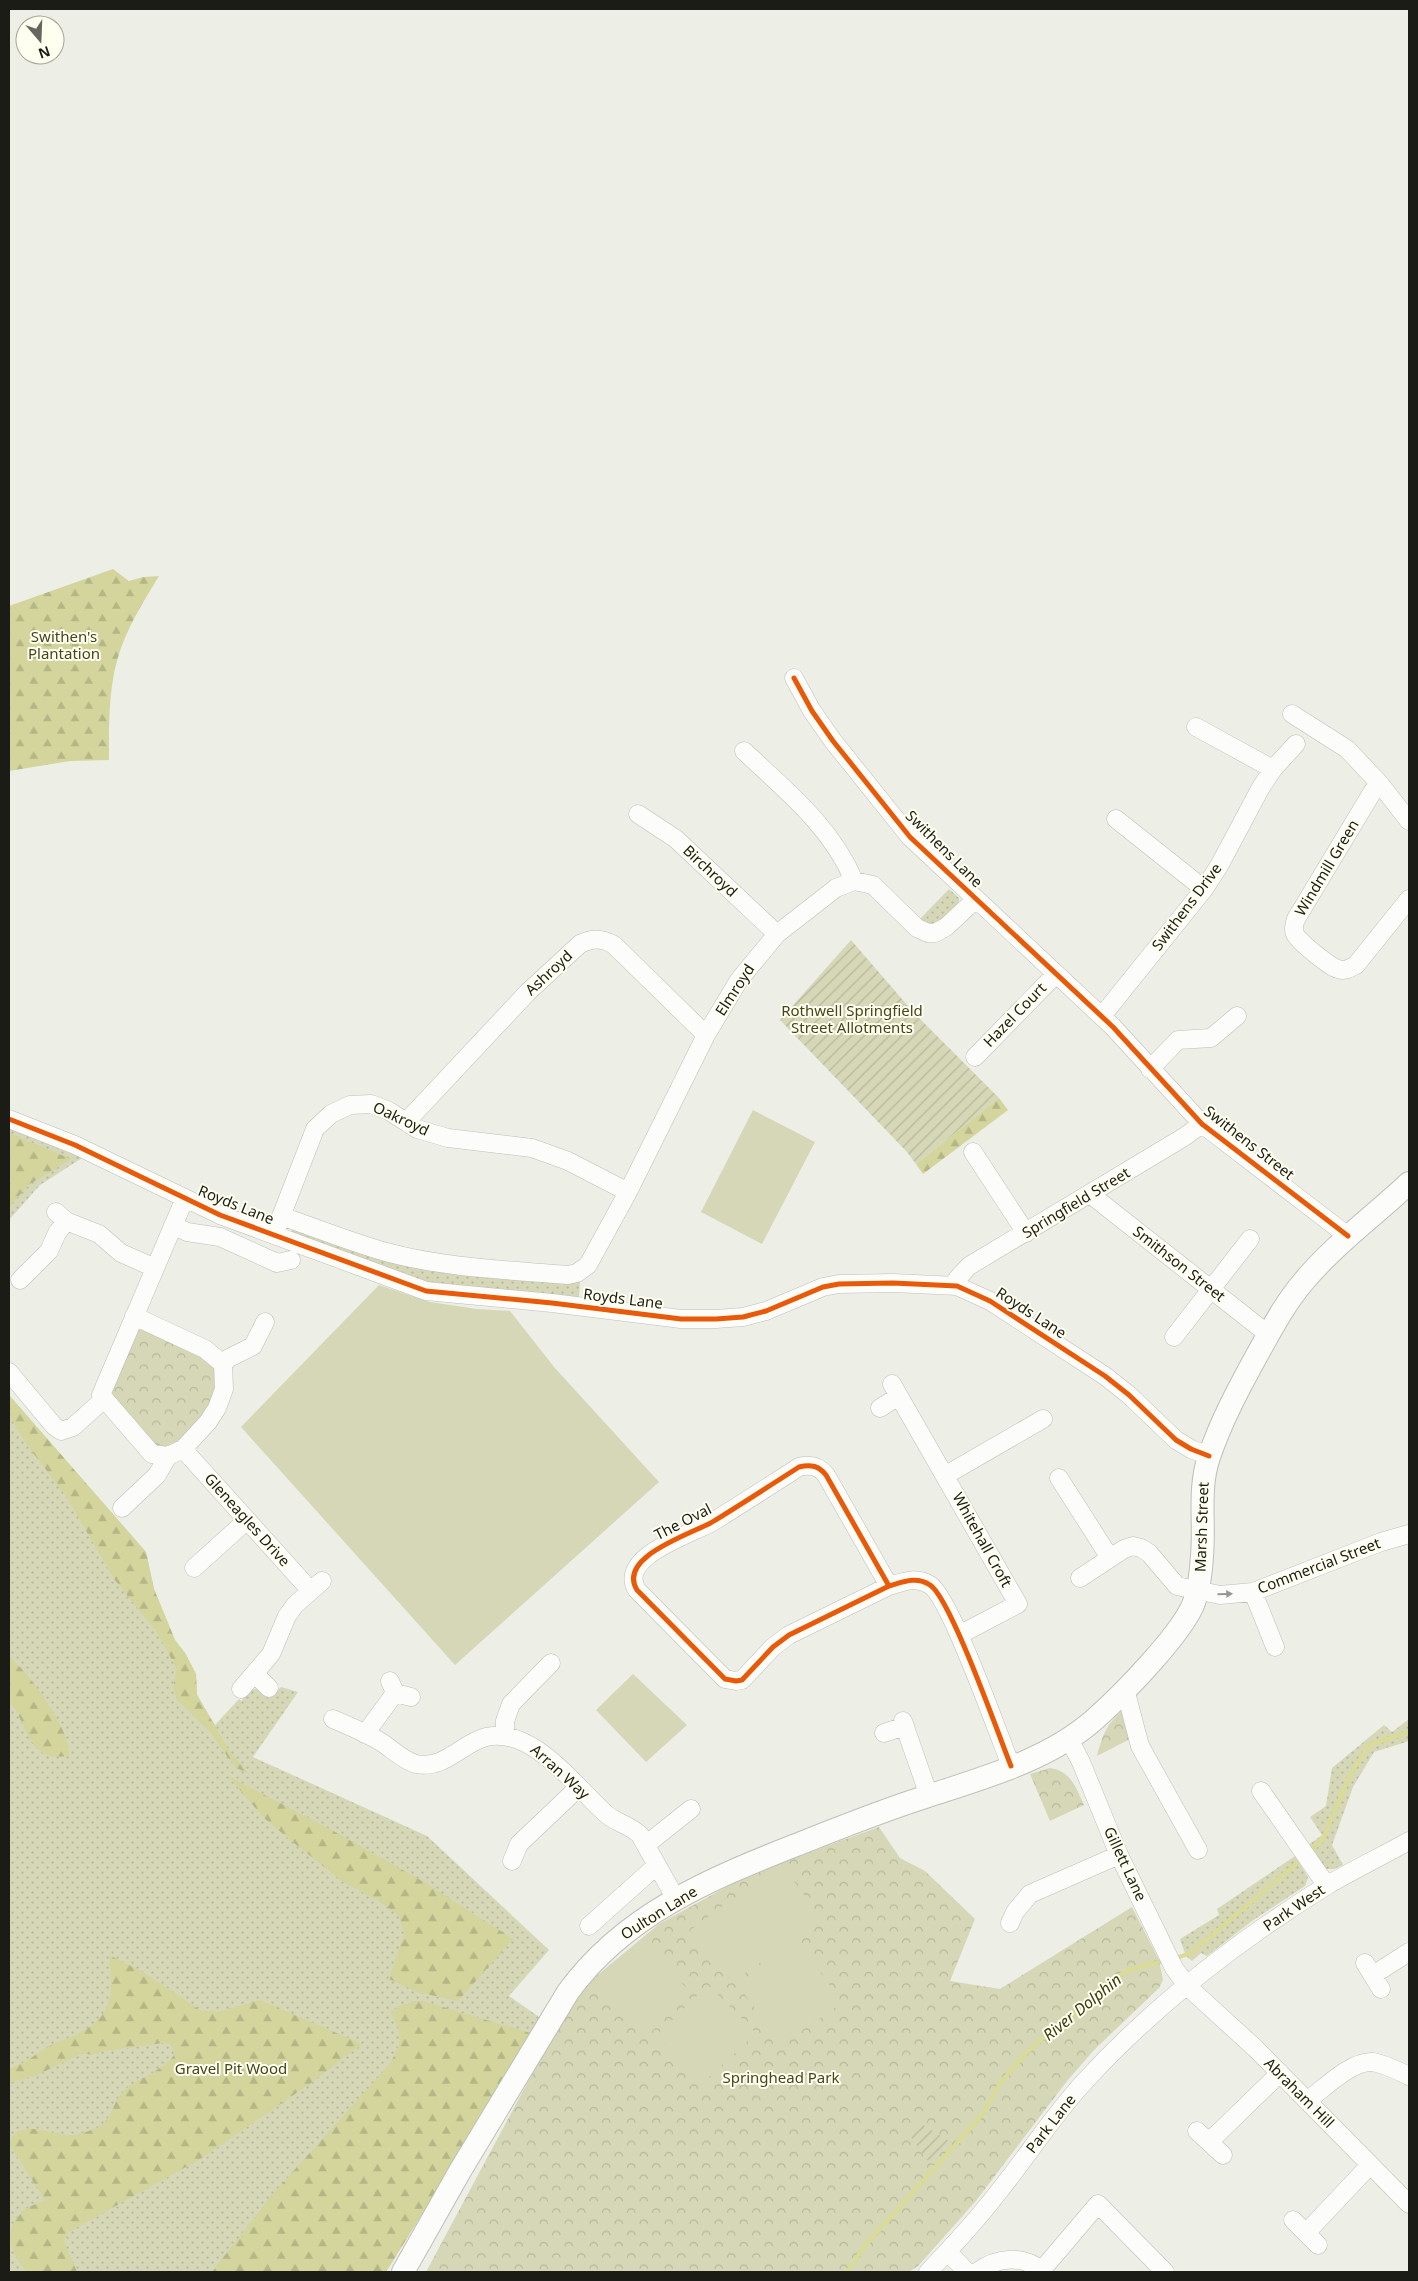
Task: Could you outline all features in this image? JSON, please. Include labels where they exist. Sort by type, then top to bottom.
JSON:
[{"type":"main road","name":"Marsh Street","points":[[1069,1739],[1098,1717],[1183,1622],[1192,1607],[1198,1591],[1203,1553],[1202,1482],[1209,1456],[1239,1385],[1268,1336],[1304,1281],[1348,1236],[1409,1183]]},
{"type":"main road","name":"Oulton Lane","points":[[403,2272],[460,2171],[568,1992],[585,1969],[608,1946],[632,1927],[676,1899],[716,1878],[873,1814],[975,1781],[1069,1739]]},
{"type":"street","name":"Swithens Lane","points":[[794,678],[812,711],[833,741],[910,837],[1102,1016]]},
{"type":"street","points":[[1292,714],[1347,750],[1380,784],[1409,821]]},
{"type":"street","points":[[1196,727],[1272,770]]},
{"type":"street","name":"Swithens Drive","points":[[1102,1016],[1204,889],[1219,866],[1272,770],[1296,744]]},
{"type":"street","points":[[744,752],[814,817],[845,861],[854,881],[873,886],[917,928],[928,933],[941,930],[976,899]]},
{"type":"street","name":"Windmill Green","points":[[1371,804],[1294,926],[1295,934],[1301,941],[1337,969],[1350,969],[1356,965],[1357,951],[1409,899]]},
{"type":"street","name":"Birchroyd","points":[[638,814],[676,839],[776,934]]},
{"type":"street","points":[[1116,819],[1204,889]]},
{"type":"street","name":"Elmroyd","points":[[584,1270],[628,1192],[706,1035],[740,980],[776,934],[836,888],[854,881]]},
{"type":"street","name":"Ashroyd","points":[[406,1122],[528,992],[580,944],[588,940],[598,939],[614,945],[706,1035]]},
{"type":"street","name":"Hazel Court","points":[[975,1057],[1056,974]]},
{"type":"street","points":[[1150,1070],[1178,1040],[1211,1038],[1240,1015]]},
{"type":"street","name":"Swithens Street","points":[[1102,1016],[1202,1124],[1348,1236]]},
{"type":"street","name":"Oakroyd","points":[[274,1234],[315,1129],[331,1114],[350,1104],[371,1104],[389,1111],[406,1122],[432,1134],[448,1138],[532,1148],[568,1161],[628,1192]]},
{"type":"street","name":"Royds Lane","points":[[9,1119],[75,1145],[220,1215],[426,1291],[552,1302],[681,1319],[716,1319],[743,1317],[766,1311],[823,1287],[839,1284],[893,1283],[957,1286],[974,1292],[990,1301],[1105,1376],[1129,1395],[1176,1440],[1191,1450],[1209,1456]]},
{"type":"street","name":"Springfield Street","points":[[957,1286],[958,1279],[970,1266],[1184,1137],[1202,1124]]},
{"type":"street","points":[[973,1152],[1026,1233]]},
{"type":"street","name":"Smithson Street","points":[[1090,1194],[1268,1336]]},
{"type":"street","points":[[176,1453],[152,1454],[100,1395],[185,1198]]},
{"type":"street","name":"Royds Lane","points":[[281,1216],[386,1252],[442,1264],[568,1275],[584,1270]]},
{"type":"street","points":[[20,1280],[49,1252],[61,1217],[100,1234],[121,1253],[155,1268]]},
{"type":"street","points":[[173,1225],[187,1232],[220,1237],[277,1263],[291,1260]]},
{"type":"street","points":[[1174,1337],[1210,1288],[1250,1239]]},
{"type":"street","points":[[134,1316],[205,1349],[223,1364]]},
{"type":"street","points":[[122,1508],[208,1422],[224,1389],[223,1364],[229,1358],[253,1346],[265,1322]]},
{"type":"street","points":[[9,1372],[54,1426],[67,1437],[73,1427],[104,1399]]},
{"type":"street","name":"Whitehall Croft","points":[[880,1408],[896,1390],[1021,1610],[959,1635]]},
{"type":"street","name":"Whitehall Croft","points":[[946,1475],[1043,1418]]},
{"type":"street","name":"Gleneagles Drive","points":[[176,1453],[317,1586],[287,1616],[271,1654],[241,1689]]},
{"type":"street","name":"The Oval","points":[[889,1586],[826,1476],[822,1471],[811,1465],[799,1467],[712,1522],[664,1544],[635,1570],[633,1581],[637,1590],[725,1679],[736,1681],[747,1676],[774,1647],[790,1635],[889,1586],[914,1580],[931,1586],[938,1592],[959,1635],[1010,1766]]},
{"type":"street","points":[[1058,1478],[1110,1558]]},
{"type":"street","points":[[194,1568],[246,1521]]},
{"type":"street","name":"Commercial Street","points":[[1080,1578],[1124,1549],[1133,1546],[1149,1553],[1177,1586],[1220,1595],[1253,1592],[1381,1542],[1409,1534]]},
{"type":"street","points":[[1253,1592],[1274,1647]]},
{"type":"street","points":[[505,1736],[505,1720],[511,1704],[551,1662]]},
{"type":"street","points":[[254,1674],[269,1688]]},
{"type":"street","points":[[1125,1688],[1140,1746],[1198,1850]]},
{"type":"street","points":[[365,1734],[399,1690]]},
{"type":"street","name":"Arran Way","points":[[333,1719],[365,1734],[416,1764],[433,1764],[444,1760],[486,1737],[505,1736],[531,1745],[606,1814],[632,1828],[647,1844],[656,1866],[676,1899]]},
{"type":"street","points":[[884,1733],[904,1723],[929,1796]]},
{"type":"street","name":"Gillett Lane","points":[[1069,1739],[1081,1762],[1119,1855],[1174,1968],[1187,1986]]},
{"type":"street","points":[[512,1861],[514,1838],[579,1788]]},
{"type":"street","points":[[1261,1791],[1327,1886]]},
{"type":"street","points":[[647,1844],[693,1811]]},
{"type":"street","name":"Park West","points":[[1187,1986],[1257,1932],[1327,1886],[1409,1841]]},
{"type":"street","points":[[1009,1923],[1014,1912],[1030,1894],[1119,1855]]},
{"type":"street","points":[[589,1926],[656,1866]]},
{"type":"street","points":[[1373,1976],[1409,1952]]},
{"type":"street","name":"Abraham Hill","points":[[1187,1986],[1280,2073],[1409,2204]]},
{"type":"street","name":"Park Lane","points":[[928,2272],[1000,2192],[1084,2082],[1147,2020],[1187,1986]]},
{"type":"street","points":[[1307,2101],[1352,2067],[1364,2062],[1382,2064],[1409,2076]]},
{"type":"street","points":[[1223,2156],[1203,2136],[1280,2073]]},
{"type":"street","points":[[1292,2220],[1312,2239],[1370,2165]]},
{"type":"street","points":[[977,2272],[992,2264],[1012,2259],[1032,2263],[1042,2271],[1098,2204],[1165,2272]]},
{"type":"street","points":[[948,2252],[967,2272]]},
{"type":"green space","name":"Swithen's Plantation","points":[[113,569],[129,581],[143,577],[159,576],[129,629],[117,662],[111,689],[109,760],[70,761],[9,771],[9,606]]},
{"type":"green space","points":[[949,889],[959,898],[958,905],[951,916],[945,920],[932,923],[918,921]]},
{"type":"green space","name":"Rothwell Springfield Street Allotments","points":[[851,940],[914,1013],[999,1098],[916,1164],[907,1152],[780,1020]]},
{"type":"green space","points":[[999,1098],[1008,1110],[923,1174],[916,1164]]},
{"type":"green space","points":[[753,1110],[815,1142],[762,1244],[701,1212]]},
{"type":"green space","points":[[9,1128],[82,1158],[40,1185],[9,1220]]},
{"type":"green space","points":[[9,1133],[71,1159],[30,1184],[9,1207]]},
{"type":"green space","points":[[292,1227],[390,1260],[577,1279],[580,1281],[579,1296],[576,1298],[437,1285],[420,1281],[292,1232]]},
{"type":"green space","points":[[379,1285],[430,1302],[477,1309],[510,1311],[554,1367],[659,1482],[455,1665],[241,1427]]},
{"type":"green space","points":[[139,1328],[205,1355],[216,1370],[217,1389],[205,1417],[171,1449],[154,1446],[112,1397],[110,1385]]},
{"type":"green space","points":[[9,1395],[146,1552],[154,1589],[175,1640],[185,1653],[196,1674],[197,1695],[215,1725],[239,1699],[241,1701],[252,1690],[258,1688],[269,1698],[281,1687],[298,1692],[253,1757],[427,1836],[549,1950],[509,1996],[542,2019],[386,2272],[9,2272]]},
{"type":"green space","points":[[9,1395],[146,1552],[154,1589],[175,1640],[185,1653],[196,1674],[197,1695],[230,1752],[249,1774],[235,1767],[210,1732],[178,1701],[173,1687],[177,1669],[156,1631],[114,1579],[66,1496],[27,1445],[9,1414]]},
{"type":"green space","points":[[9,1657],[27,1674],[57,1718],[68,1745],[69,1755],[57,1757],[48,1755],[40,1751],[29,1737],[8,1696]]},
{"type":"green space","points":[[633,1674],[687,1725],[646,1762],[596,1710]]},
{"type":"green space","points":[[1123,1710],[1130,1739],[1097,1756],[1106,1730]]},
{"type":"green space","points":[[1409,1719],[1409,1741],[1374,1752],[1353,1787],[1332,1845],[1343,1865],[1334,1869],[1325,1869],[1307,1846],[1322,1835],[1310,1817],[1326,1806],[1332,1768],[1384,1725],[1392,1732]]},
{"type":"green space","points":[[1050,1768],[1063,1773],[1072,1781],[1084,1805],[1050,1821],[1030,1774]]},
{"type":"green space","points":[[228,1776],[339,1834],[424,1882],[513,1939],[458,2001],[417,1992],[389,1979],[404,1934],[399,1916],[379,1901],[343,1882],[294,1843],[264,1818]]},
{"type":"green space","name":"Springhead Park","points":[[879,1827],[900,1858],[925,1871],[975,1919],[950,1981],[1000,1989],[1132,1907],[1159,1960],[1163,1980],[1159,1988],[1094,2050],[1067,2081],[975,2202],[918,2266],[909,2272],[426,2272],[553,2035],[588,1983],[659,1924],[719,1891],[757,1871]]},
{"type":"green space","points":[[1295,1856],[1308,1877],[1305,1886],[1252,1921],[1207,1956],[1201,1953],[1192,1961],[1186,1956],[1180,1939],[1219,1915],[1217,1909]]},
{"type":"green space","points":[[781,1864],[822,1919],[730,1984],[690,1930]]},
{"type":"green space","points":[[644,1943],[691,1993],[648,2035],[599,1986]]},
{"type":"green space","points":[[800,1943],[842,2003],[781,2045],[739,1986]]},
{"type":"green space","name":"Gravel Pit Wood","points":[[109,1955],[143,1972],[200,2010],[218,2012],[260,2000],[362,2044],[311,2083],[202,2158],[67,2233],[64,2241],[77,2272],[27,2272],[17,2258],[11,2243],[12,2228],[15,2220],[23,2211],[45,2200],[9,2144],[14,2135],[20,2130],[38,2129],[75,2135],[97,2127],[108,2118],[118,2098],[127,2088],[162,2067],[174,2055],[170,2044],[163,2043],[105,2051],[92,2055],[83,2053],[35,2076],[9,2083],[9,2069],[53,2044],[85,2029],[103,2013],[108,2004],[110,1994]]},
{"type":"green space","points":[[708,1985],[756,2033],[705,2081],[656,2036]]},
{"type":"green space","points":[[415,2001],[426,2002],[534,2034],[386,2272],[212,2272],[270,2197],[389,2065],[399,2045],[398,2028],[391,2013],[396,2007]]},
{"type":"green space","points":[[920,2123],[949,2141],[932,2164],[926,2159],[911,2137]]},
{"type":"waterway","name":"River Dolphin","points":[[1310,1851],[1322,1841],[1350,1775],[1369,1745],[1409,1732]]},
{"type":"waterway","name":"River Dolphin","points":[[1173,1959],[1191,1953],[1303,1858]]},
{"type":"waterway","name":"River Dolphin","points":[[847,2272],[864,2247],[981,2116],[1001,2082],[1026,2053],[1055,2028],[1082,2010],[1104,1990],[1109,1981],[1129,1970],[1164,1961]]},
{"type":"cycle path","points":[[794,678],[812,711],[833,741],[910,837],[1113,1027],[1202,1124],[1348,1236]]},
{"type":"cycle path","points":[[9,1119],[75,1145],[220,1215],[426,1291],[552,1303],[681,1319],[716,1319],[743,1317],[766,1311],[823,1287],[839,1284],[893,1283],[957,1286],[990,1301],[1105,1376],[1129,1395],[1176,1440],[1191,1449],[1209,1456]]},
{"type":"cycle path","points":[[889,1586],[826,1475],[814,1466],[799,1467],[714,1521],[660,1547],[647,1556],[638,1567],[634,1578],[637,1590],[725,1679],[736,1681],[742,1680],[773,1647],[789,1635],[889,1586],[915,1580],[925,1582],[939,1595],[949,1614],[974,1669],[1011,1766]]}]
